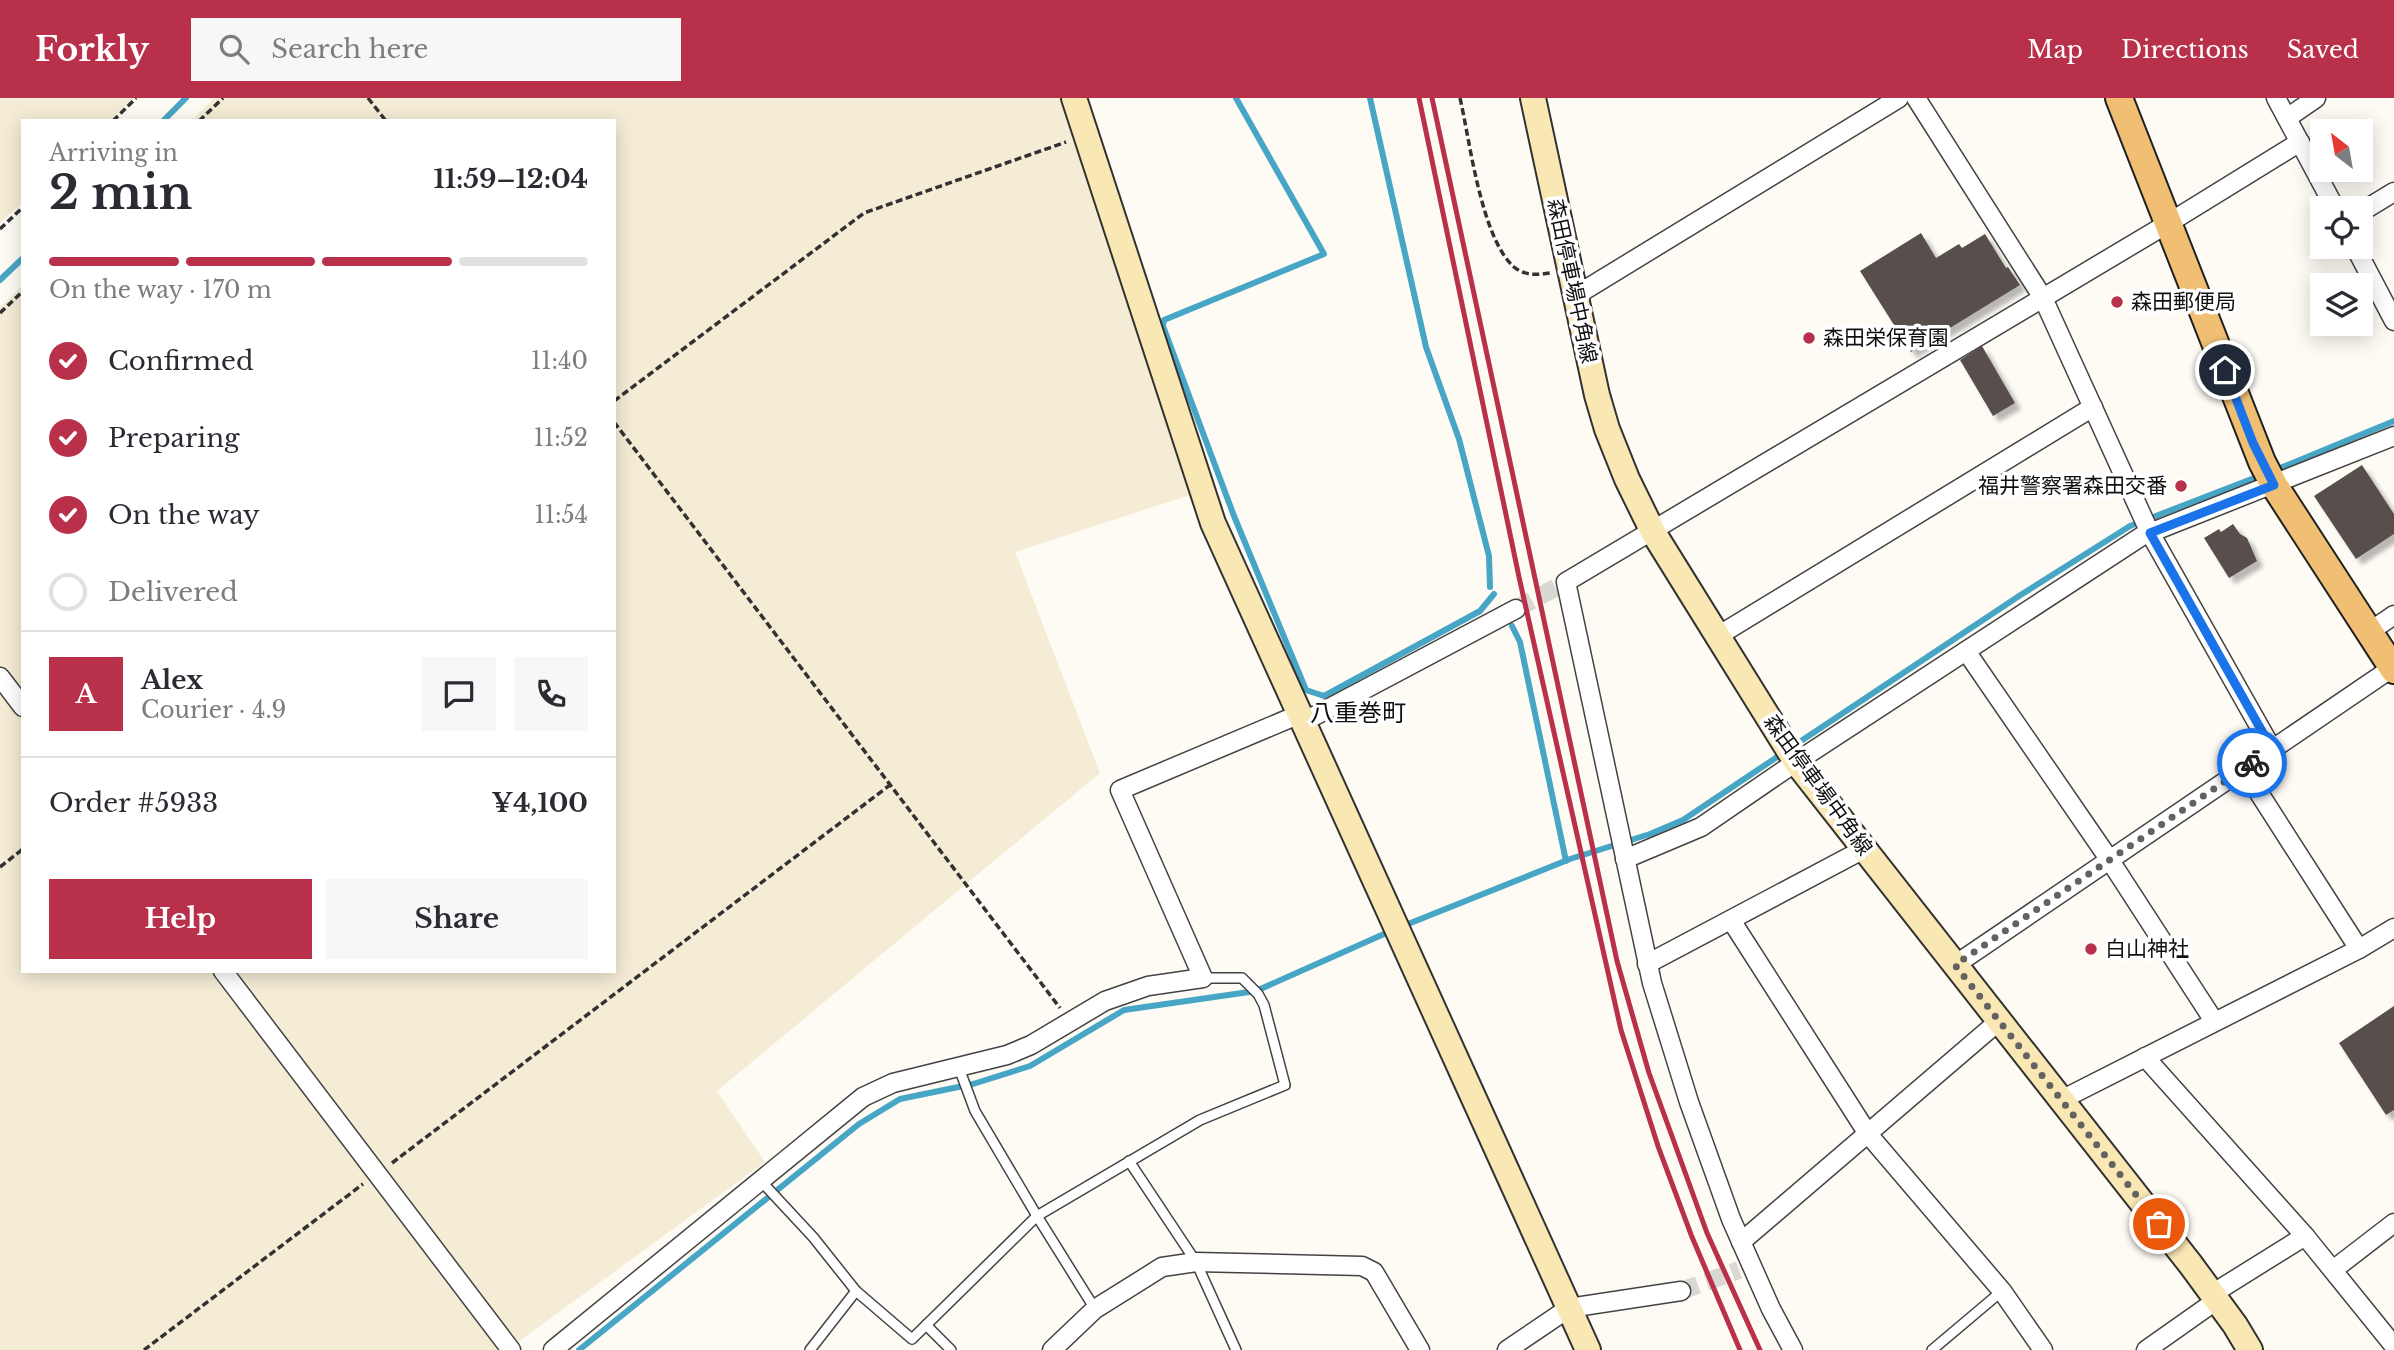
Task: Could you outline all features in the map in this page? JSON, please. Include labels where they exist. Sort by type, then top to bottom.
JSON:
[{"type":"main road","points":[[1074,98],[1213,523],[1588,1350]]},
{"type":"main road","name":"森田停車場中角線","points":[[1533,98],[1597,395],[1626,479],[1653,532],[1790,752],[2214,1297],[2250,1350]]},
{"type":"main road","points":[[2119,98],[2253,443],[2274,485],[2393,669]]},
{"type":"street","points":[[1575,296],[1899,98]]},
{"type":"street","points":[[1916,98],[2043,298],[2150,533],[2272,749]]},
{"type":"street","points":[[2276,98],[2329,196]]},
{"type":"street","points":[[2287,118],[2316,98]]},
{"type":"street","points":[[1793,1350],[1745,1267],[1741,1242],[1689,1102],[1647,964],[1566,582],[2300,142]]},
{"type":"street","points":[[2373,205],[2394,192]]},
{"type":"street","points":[[2361,259],[2394,321]]},
{"type":"street","points":[[1716,637],[2093,407]]},
{"type":"street","points":[[1625,859],[1701,827],[1790,752],[1966,651],[2150,533],[2394,436]]},
{"type":"street","points":[[553,1350],[764,1185],[863,1097],[893,1083],[961,1072],[1007,1055],[1031,1045],[1105,1001],[1148,986],[1203,978],[1120,790],[1302,718],[1516,609]]},
{"type":"street","points":[[2369,632],[2394,615]]},
{"type":"street","points":[[1966,651],[2109,859],[2214,1021]]},
{"type":"street","points":[[1955,965],[2393,669]]},
{"type":"street","points":[[0,677],[21,704]]},
{"type":"street","points":[[2244,768],[2359,949]]},
{"type":"street","points":[[1647,964],[1864,849]]},
{"type":"street","points":[[1731,920],[1868,1134],[2002,1291],[2043,1350]]},
{"type":"street","points":[[2061,1100],[2394,929]]},
{"type":"street","points":[[225,973],[512,1350]]},
{"type":"street","points":[[1741,1242],[1999,1021]]},
{"type":"street","points":[[2145,1057],[2305,1236],[2394,1346]]},
{"type":"street","points":[[2333,1270],[2394,1223]]},
{"type":"street","points":[[2146,1350],[2214,1297],[2305,1236]]},
{"type":"street","points":[[1052,1350],[1095,1309],[1162,1267],[1196,1262],[1362,1266],[1374,1272],[1420,1350]]},
{"type":"street","points":[[1507,1350],[1569,1308],[1681,1291]]},
{"type":"lane","points":[[764,1185],[813,1237],[856,1291],[912,1339],[1037,1216],[1200,1120],[1286,1085],[1264,1005],[1258,994],[1242,978],[1203,978]]},
{"type":"lane","points":[[961,1072],[975,1111],[1095,1309]]},
{"type":"lane","points":[[1129,1161],[1196,1262],[1236,1350]]},
{"type":"lane","points":[[810,1350],[856,1291]]},
{"type":"lane","points":[[1931,1350],[2002,1291]]},
{"type":"lane","points":[[926,1325],[951,1350]]},
{"type":"path","points":[[115,119],[136,98]]},
{"type":"path","points":[[201,119],[223,98]]},
{"type":"path","points":[[368,98],[384,119]]},
{"type":"path","points":[[1460,98],[1485,211],[1500,247],[1515,268],[1534,276],[1569,268]]},
{"type":"path","points":[[616,399],[864,213],[1086,135]]},
{"type":"path","points":[[0,229],[21,209]]},
{"type":"path","points":[[0,313],[21,293]]},
{"type":"path","points":[[616,425],[1070,1022]]},
{"type":"path","points":[[144,1350],[890,785]]},
{"type":"path","points":[[0,867],[21,851]]},
{"type":"shaded area","points":[[0,98],[134,98],[112,119],[21,119],[21,204],[0,223]]},
{"type":"shaded area","points":[[214,98],[1074,98],[1202,491],[1015,552],[1100,773],[717,1091],[765,1162],[507,1350],[0,1350],[0,307],[21,287],[21,973],[616,973],[616,119],[193,119]]},
{"type":"building","points":[[1921,233],[1936,258],[1959,244],[1962,248],[1985,234],[2020,285],[1911,352],[1860,271]]},
{"type":"building","points":[[1982,346],[2015,403],[1993,416],[1960,360]]},
{"type":"building","points":[[2362,465],[2394,514],[2394,534],[2356,559],[2314,496]]},
{"type":"building","points":[[2233,524],[2240,534],[2247,538],[2257,561],[2229,578],[2204,538]]},
{"type":"building","points":[[2394,1006],[2394,1110],[2386,1115],[2339,1043]]},
{"type":"waterway","points":[[165,119],[186,98]]},
{"type":"waterway","points":[[1236,98],[1324,254],[1164,320],[1163,326],[1234,516],[1306,690],[1324,696],[1480,611],[1494,594]]},
{"type":"waterway","points":[[1370,98],[1426,347],[1459,439],[1489,556],[1490,587]]},
{"type":"waterway","points":[[0,280],[21,260]]},
{"type":"waterway","points":[[2273,471],[2394,421]]},
{"type":"waterway","points":[[1792,747],[2019,596],[2130,526],[2262,475]]},
{"type":"waterway","points":[[1512,626],[1520,642],[1566,861]]},
{"type":"waterway","points":[[1403,926],[1570,859],[1650,834],[1683,820],[1783,753]]},
{"type":"waterway","points":[[579,1350],[859,1124],[900,1099],[973,1084],[1030,1066],[1124,1010],[1256,991],[1393,930]]},
{"type":"tunnel","points":[[1516,609],[1566,582]]},
{"type":"tunnel","points":[[1681,1291],[1739,1270]]},
{"type":"railway","points":[[1419,98],[1519,577],[1621,1030],[1658,1146],[1692,1237],[1740,1350]]},
{"type":"railway","points":[[1432,98],[1617,961],[1649,1073],[1707,1233],[1760,1350]]},
{"type":"way so far","points":[[2159,1224],[1955,965],[2252,763]]},
{"type":"place","name":"森田郵便局","points":[[2117,302]]},
{"type":"place","name":"森田栄保育園","points":[[1809,338]]},
{"type":"place","name":"福井警察署森田交番","points":[[2181,486]]},
{"type":"place","name":"白山神社","points":[[2091,949]]},
{"type":"district","name":"八重巻町","points":[[1358,712]]},
{"type":"route","points":[[2225,370],[2253,443],[2274,485],[2150,533],[2272,749],[2252,763]]}]
